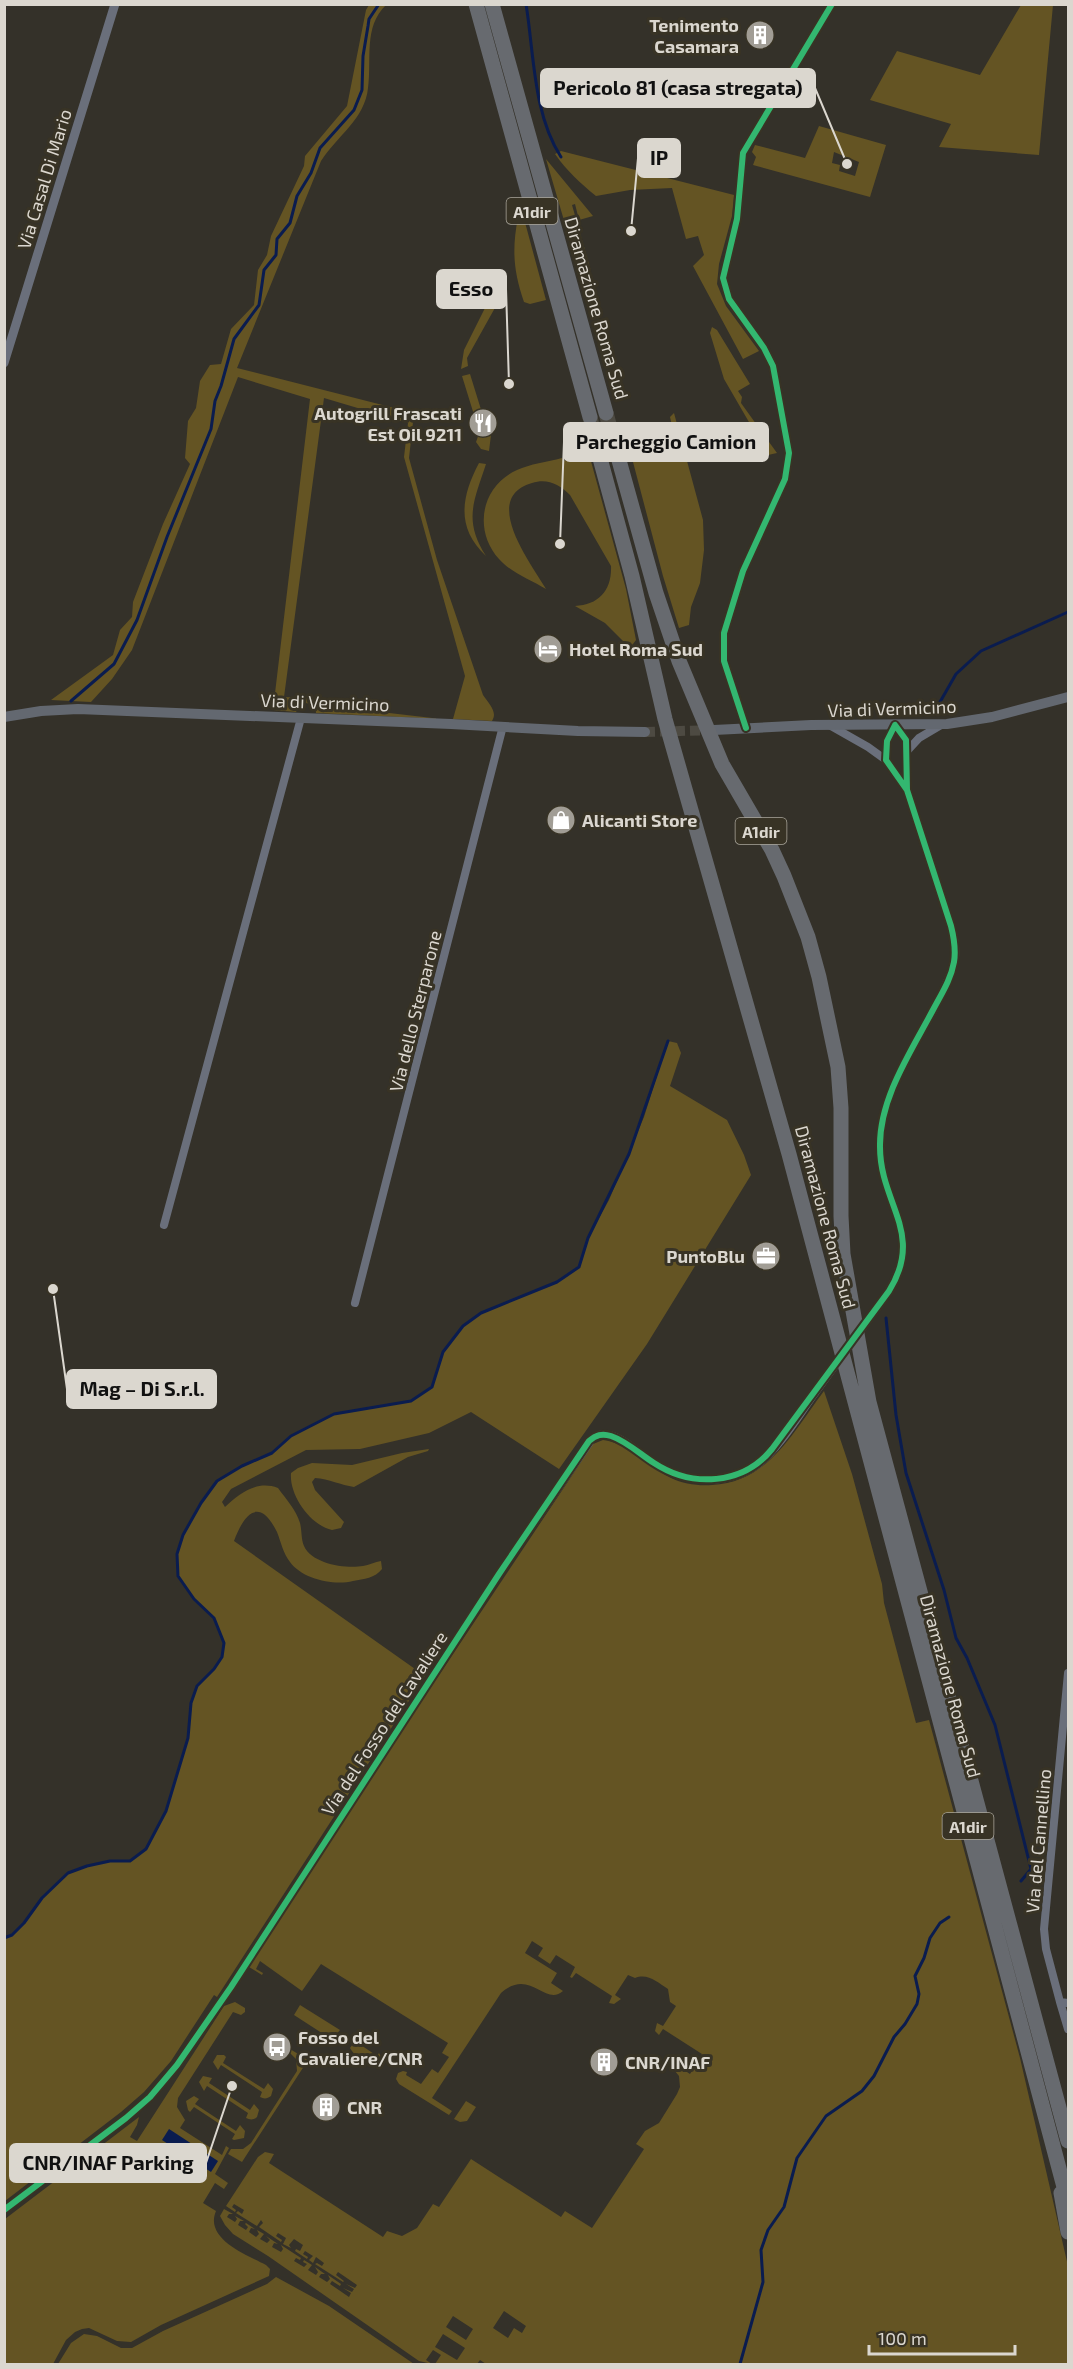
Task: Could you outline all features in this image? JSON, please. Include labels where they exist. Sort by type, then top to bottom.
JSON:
[{"type":"highway","name":"Diramazione Roma Sud","points":[[476,4],[590,417]]},
{"type":"highway","name":"Diramazione Roma Sud","points":[[492,4],[606,413]]},
{"type":"highway","name":"Diramazione Roma Sud","points":[[615,446],[656,593],[679,661],[722,764],[768,843],[784,876],[808,937],[819,977],[838,1067],[841,1107],[840,1201],[843,1254],[869,1402],[1068,2141]]},
{"type":"highway","name":"Diramazione Roma Sud","points":[[598,451],[632,576],[665,719],[792,1166],[1068,2202]]},
{"type":"highway","points":[[1044,2111],[1068,2232]]},
{"type":"main road","name":"Via di Vermicino","points":[[714,730],[829,725],[941,724],[992,717],[1068,697]]},
{"type":"main road","name":"Via di Vermicino","points":[[4,717],[41,711],[78,709],[503,726],[569,731],[645,732]]},
{"type":"street","name":"Via Casal Di Mario","points":[[4,363],[115,4]]},
{"type":"street","points":[[746,728],[724,661],[724,633],[742,571],[785,480],[789,449],[772,363],[729,298],[723,278],[737,219],[744,153],[832,4]]},
{"type":"street","points":[[164,1225],[301,718]]},
{"type":"street","points":[[907,751],[919,738],[941,724]]},
{"type":"street","points":[[829,725],[886,760],[907,790]]},
{"type":"street","points":[[886,760],[887,741],[895,725],[904,735],[907,751],[907,790]]},
{"type":"street","name":"Via dello Sterparone","points":[[355,1303],[503,726]]},
{"type":"street","name":"Via del Fosso del Cavaliere","points":[[4,2210],[134,2112],[177,2065],[231,1987],[499,1574],[589,1441],[597,1435],[611,1436],[674,1474],[698,1479],[728,1478],[746,1471],[764,1459],[882,1301],[900,1271],[904,1247],[880,1158],[881,1127],[892,1092],[946,984],[955,955],[951,926],[907,790]]},
{"type":"street","name":"Via del Cannellino","points":[[1068,1673],[1044,1940],[1064,2002],[1068,2029]]},
{"type":"shaded area","points":[[369,5],[386,5],[374,23],[371,34],[366,99],[356,118],[321,161],[237,368],[414,413],[409,458],[437,560],[483,695],[492,708],[494,718],[492,721],[453,719],[465,676],[404,457],[408,423],[324,398],[284,697],[319,699],[320,705],[441,719],[316,713],[315,705],[301,702],[296,712],[273,710],[310,399],[238,377],[132,650],[112,679],[91,702],[51,700],[113,655],[120,630],[132,617],[133,602],[163,524],[190,464],[185,458],[188,421],[196,408],[200,381],[210,365],[221,364],[231,329],[254,305],[258,270],[267,255],[271,236],[304,166],[305,156],[347,106],[366,10]]},
{"type":"shaded area","points":[[1021,5],[1053,5],[1039,155],[939,147],[951,124],[870,100],[897,51],[980,75]]},
{"type":"shaded area","points":[[819,126],[886,145],[870,197],[753,165],[756,157],[752,152],[755,145],[805,158]],"holes":[[[834,152],[859,162],[855,176],[839,171],[840,165],[832,163]]]},
{"type":"shaded area","points":[[561,151],[734,195],[732,216],[719,264],[717,284],[726,306],[759,351],[743,359],[693,266],[704,255],[698,236],[686,239],[672,188],[630,190],[596,196],[555,154]]},
{"type":"shaded area","points":[[546,159],[593,216],[579,220],[575,204],[572,205],[591,271],[580,275]]},
{"type":"shaded area","points":[[523,215],[546,300],[530,304],[524,302],[515,260],[518,217]]},
{"type":"shaded area","points":[[501,282],[504,286],[503,301],[496,306],[467,358],[468,366],[461,369],[464,350],[496,286]]},
{"type":"shaded area","points":[[712,327],[717,330],[750,384],[738,391],[742,397],[741,403],[777,453],[768,455],[724,379],[710,333]]},
{"type":"shaded area","points":[[470,374],[483,416],[475,418],[462,376]]},
{"type":"shaded area","points":[[674,413],[703,520],[704,550],[700,583],[691,607],[689,625],[679,628],[628,443],[673,430],[670,417]]},
{"type":"shaded area","points":[[492,427],[489,451],[481,449],[476,442],[480,431]]},
{"type":"shaded area","points":[[589,454],[626,589],[636,640],[630,648],[605,623],[575,606],[591,603],[602,595],[609,582],[611,566],[566,491],[552,483],[537,482],[517,491],[510,502],[510,516],[514,532],[546,589],[504,564],[491,548],[486,535],[485,510],[495,487],[505,477],[527,466],[562,458],[563,461]]},
{"type":"shaded area","points":[[479,463],[486,464],[475,500],[473,521],[479,543],[486,556],[470,534],[464,512],[468,488]]},
{"type":"shaded area","points":[[668,1041],[677,1043],[681,1053],[670,1086],[727,1120],[751,1175],[647,1344],[559,1469],[471,1412],[429,1433],[360,1449],[306,1450],[231,1489],[222,1502],[225,1507],[249,1489],[256,1487],[278,1488],[296,1514],[304,1546],[314,1557],[330,1564],[348,1567],[381,1561],[382,1569],[365,1579],[337,1583],[310,1577],[290,1562],[270,1521],[264,1514],[258,1512],[252,1513],[242,1523],[234,1541],[425,1676],[217,1997],[214,1995],[171,2061],[144,2092],[121,2112],[5,2201],[5,1938],[12,1935],[24,1923],[42,1898],[68,1873],[110,1861],[130,1861],[146,1849],[166,1811],[188,1738],[191,1703],[197,1686],[222,1657],[224,1643],[214,1618],[194,1599],[178,1576],[177,1554],[183,1535],[201,1503],[217,1481],[242,1466],[272,1453],[291,1436],[334,1414],[411,1401],[432,1387],[443,1352],[463,1326],[481,1313],[557,1282],[579,1267],[588,1238],[609,1200],[644,1117]]},
{"type":"shaded area","points":[[824,1391],[852,1474],[916,1723],[929,1720],[1020,2058],[1068,2266],[1068,2364],[486,2364],[480,2360],[477,2364],[435,2364],[441,2355],[433,2350],[426,2360],[432,2364],[419,2361],[233,2234],[225,2225],[220,2216],[224,2209],[233,2214],[227,2217],[235,2222],[237,2219],[235,2216],[244,2221],[240,2221],[238,2225],[246,2230],[248,2227],[246,2223],[255,2229],[251,2228],[249,2232],[256,2237],[259,2234],[257,2230],[264,2234],[260,2239],[267,2243],[270,2240],[266,2236],[278,2244],[274,2243],[272,2247],[281,2252],[283,2249],[281,2245],[301,2258],[300,2260],[296,2258],[294,2261],[304,2267],[307,2264],[303,2262],[304,2260],[312,2265],[308,2270],[316,2275],[318,2272],[315,2267],[325,2274],[319,2277],[327,2282],[330,2279],[328,2275],[341,2284],[340,2286],[332,2281],[330,2284],[349,2297],[351,2293],[343,2288],[352,2292],[354,2289],[346,2284],[355,2288],[357,2285],[338,2272],[336,2275],[343,2282],[315,2264],[322,2266],[324,2263],[316,2257],[313,2263],[309,2260],[313,2256],[305,2251],[303,2254],[308,2257],[307,2259],[295,2251],[296,2249],[300,2251],[303,2245],[294,2239],[289,2245],[291,2248],[283,2244],[286,2238],[278,2233],[276,2236],[282,2240],[281,2242],[259,2227],[263,2223],[261,2220],[257,2226],[236,2213],[238,2211],[242,2214],[244,2210],[234,2204],[232,2207],[236,2210],[235,2212],[226,2206],[258,2157],[265,2152],[274,2154],[269,2163],[383,2237],[387,2231],[402,2236],[417,2228],[433,2204],[439,2207],[471,2159],[561,2217],[565,2211],[592,2228],[644,2149],[636,2144],[645,2131],[659,2123],[677,2094],[680,2087],[679,2076],[670,2065],[672,2062],[690,2074],[702,2054],[663,2029],[659,2035],[655,2031],[657,2023],[663,2026],[676,2006],[670,2002],[668,1989],[648,1977],[635,1978],[628,1975],[615,1995],[621,1999],[614,2004],[609,2003],[612,1996],[576,1973],[572,1978],[570,1977],[575,1967],[556,1955],[550,1964],[538,1956],[543,1948],[532,1941],[525,1953],[557,1973],[551,1983],[563,1991],[556,1995],[520,1984],[511,1986],[501,1993],[432,2098],[452,2111],[449,2115],[399,2084],[396,2079],[398,2073],[403,2071],[421,2084],[432,2069],[438,2073],[449,2057],[442,2053],[448,2043],[321,1964],[302,1991],[260,1961],[256,1969],[263,1973],[262,1975],[249,1967],[415,1711],[593,1444],[603,1440],[612,1442],[680,1482],[712,1485],[732,1482],[749,1475],[778,1452]],"holes":[[[504,2311],[526,2326],[522,2333],[514,2328],[508,2338],[493,2328]],[[453,2316],[473,2329],[466,2340],[446,2327]],[[443,2334],[465,2348],[457,2360],[435,2347]]]},
{"type":"shaded area","points":[[429,1449],[408,1457],[354,1487],[315,1478],[312,1482],[315,1490],[344,1522],[341,1528],[332,1530],[316,1522],[302,1508],[293,1490],[291,1473],[312,1463],[352,1465]]},
{"type":"shaded area","points":[[235,2002],[245,2008],[245,2012],[241,2015],[233,2012],[178,2098],[177,2107],[185,2120],[180,2128],[222,2155],[226,2146],[229,2148],[215,2174],[228,2183],[224,2189],[215,2183],[203,2203],[216,2211],[214,2221],[216,2230],[222,2238],[229,2245],[266,2265],[270,2269],[269,2276],[161,2325],[131,2342],[117,2341],[89,2328],[82,2329],[66,2340],[53,2364],[5,2364],[5,2219],[139,2117],[130,2137],[137,2141],[224,2006]]},
{"type":"shaded area","points":[[300,2005],[340,2030],[335,2036],[328,2037],[294,2015]]},
{"type":"shaded area","points":[[355,2041],[377,2056],[379,2053],[383,2061],[380,2066],[367,2064],[355,2055],[350,2048]]},
{"type":"shaded area","points":[[285,2046],[308,2060],[242,2162],[228,2154],[231,2149],[243,2149],[251,2143],[297,2071],[296,2059]]},
{"type":"shaded area","points":[[217,2055],[224,2055],[226,2057],[223,2063],[264,2089],[268,2083],[273,2089],[271,2096],[260,2097],[262,2092],[221,2065],[218,2070],[213,2062]]},
{"type":"shaded area","points":[[203,2076],[212,2078],[209,2083],[250,2110],[254,2104],[259,2110],[257,2117],[255,2119],[246,2118],[248,2113],[207,2086],[204,2091],[199,2082]]},
{"type":"shaded area","points":[[194,2096],[199,2099],[195,2104],[236,2131],[240,2125],[245,2131],[244,2138],[232,2139],[235,2134],[194,2107],[190,2112],[186,2101]]},
{"type":"shaded area","points":[[466,2101],[476,2107],[467,2121],[460,2122],[454,2119]]},
{"type":"shaded area","points":[[276,2277],[329,2306],[414,2364],[58,2364],[71,2343],[84,2334],[97,2336],[121,2348],[132,2348],[163,2331],[267,2284]]},
{"type":"water","points":[[169,2129],[218,2161],[211,2172],[162,2140]]},
{"type":"waterway","points":[[71,701],[114,664],[137,620],[167,537],[211,429],[215,401],[234,339],[259,305],[264,270],[276,255],[277,239],[290,223],[297,196],[311,173],[320,148],[354,110],[362,90],[363,56],[369,19],[379,4]]},
{"type":"waterway","points":[[526,4],[540,103],[545,122],[561,157]]},
{"type":"waterway","points":[[936,709],[956,674],[981,651],[1068,612]]},
{"type":"waterway","points":[[4,1938],[12,1935],[24,1923],[42,1898],[68,1873],[110,1861],[130,1861],[146,1849],[166,1811],[188,1738],[191,1703],[197,1686],[222,1657],[224,1643],[214,1618],[194,1599],[178,1576],[177,1554],[183,1535],[201,1503],[217,1481],[242,1466],[272,1453],[291,1436],[334,1414],[411,1401],[432,1387],[443,1352],[463,1326],[481,1313],[557,1282],[579,1267],[588,1238],[629,1154],[668,1041]]},
{"type":"waterway","points":[[886,1318],[896,1415],[906,1473],[944,1590],[956,1638],[967,1658],[995,1725],[1031,1869],[1021,1881]]},
{"type":"waterway","points":[[740,2364],[763,2282],[761,2250],[768,2230],[784,2207],[797,2158],[826,2116],[862,2091],[874,2076],[894,2037],[917,2004],[919,1994],[915,1976],[930,1938],[940,1923],[949,1917]]},
{"type":"tunnel","points":[[606,413],[615,446]]},
{"type":"tunnel","points":[[590,417],[598,451]]},
{"type":"tunnel","points":[[645,732],[714,730]]},
{"type":"cycle path","points":[[746,728],[724,661],[724,633],[743,571],[785,479],[789,453],[773,366],[764,348],[729,299],[723,278],[737,219],[743,153],[832,4]]},
{"type":"cycle path","points":[[4,2210],[126,2118],[150,2097],[177,2065],[231,1987],[499,1574],[589,1441],[599,1435],[617,1438],[669,1471],[700,1479],[732,1476],[747,1470],[772,1449],[889,1291],[899,1270],[903,1252],[902,1235],[882,1167],[881,1129],[898,1075],[946,986],[953,968],[955,953],[951,926],[907,790],[906,740],[895,725],[887,741],[886,760],[907,790]]},
{"type":"place","name":"Tenimento Casamara","points":[[760,35]]},
{"type":"place","name":"Pericolo 81 (casa stregata)","points":[[847,164]]},
{"type":"place","name":"IP","points":[[631,231]]},
{"type":"place","name":"Esso","points":[[509,384]]},
{"type":"place","name":"Autogrill Frascati Est Oil 9211","points":[[483,423]]},
{"type":"place","name":"Parcheggio Camion","points":[[560,544]]},
{"type":"place","name":"Hotel Roma Sud","points":[[548,649]]},
{"type":"place","name":"Alicanti Store","points":[[561,820]]},
{"type":"place","name":"PuntoBlu","points":[[766,1256]]},
{"type":"place","name":"Mag – Di S.r.l.","points":[[53,1289]]},
{"type":"place","name":"Fosso del Cavaliere/CNR","points":[[277,2047]]},
{"type":"place","name":"CNR/INAF","points":[[604,2062]]},
{"type":"place","name":"CNR/INAF Parking","points":[[232,2086]]},
{"type":"place","name":"CNR","points":[[326,2107]]}]
